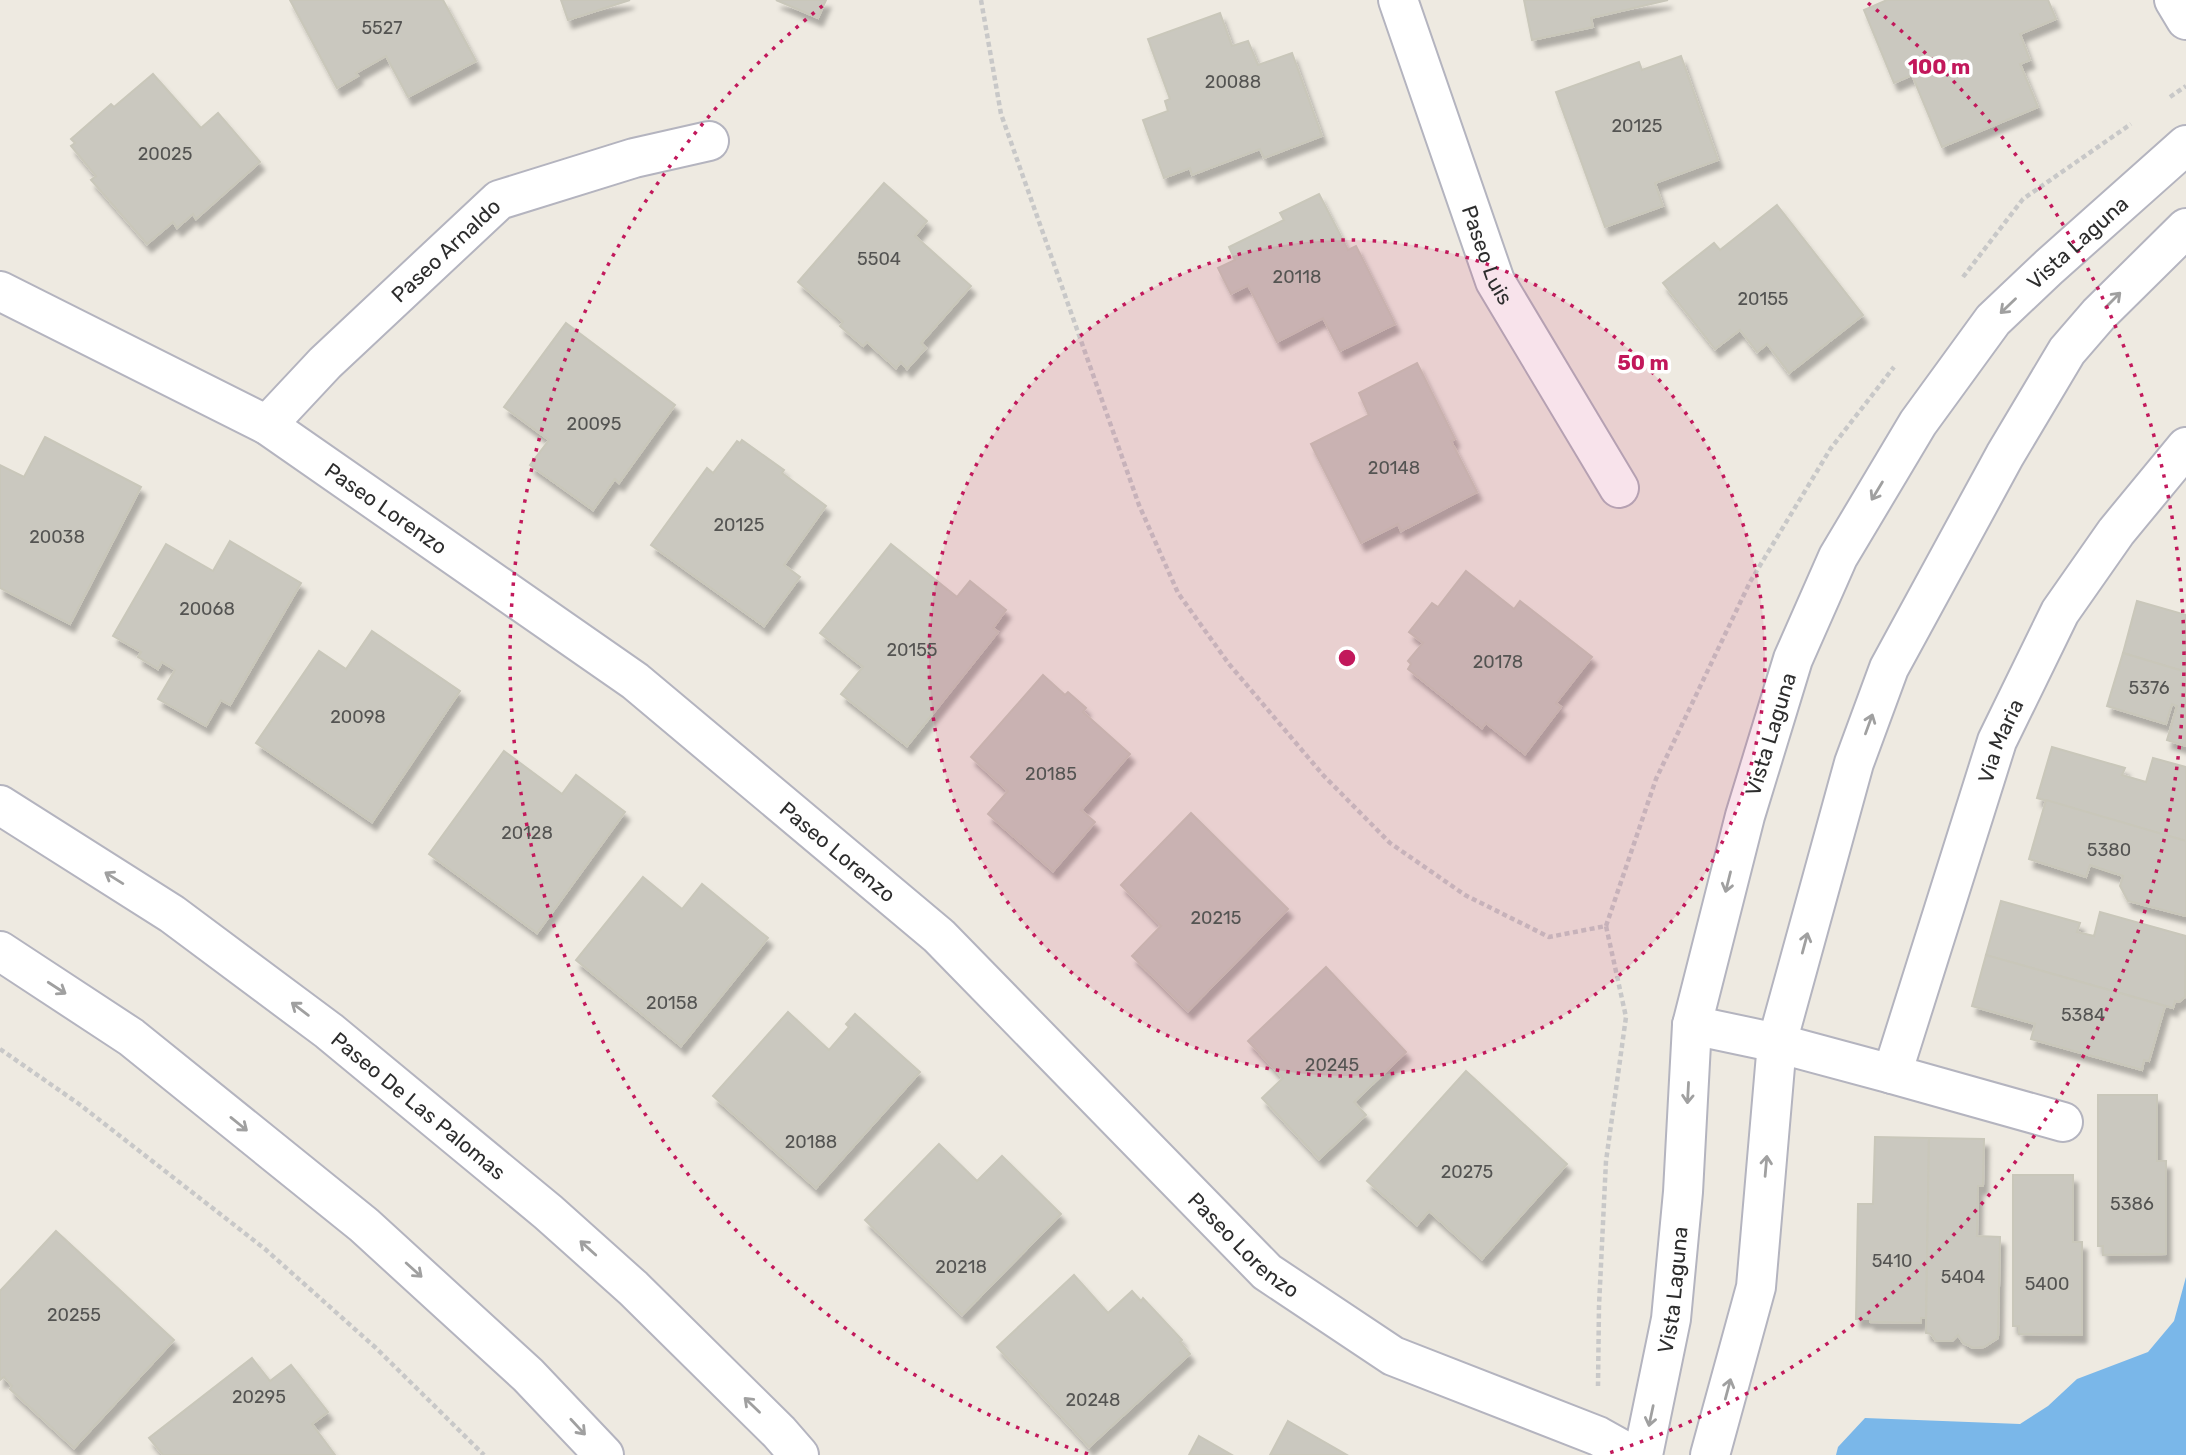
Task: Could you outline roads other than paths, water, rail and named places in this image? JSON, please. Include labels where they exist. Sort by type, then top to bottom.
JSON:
[{"type":"street","name":"Paseo Luis","points":[[1398,0],[1495,281],[1619,488]]},
{"type":"street","points":[[2174,0],[2186,20]]},
{"type":"street","name":"Paseo Arnaldo","points":[[267,425],[325,363],[499,200],[634,158],[709,141]]},
{"type":"street","name":"Vista Laguna","points":[[1643,1455],[1671,1319],[1683,1192],[1692,1025],[1745,816],[1793,659],[1838,557],[1917,423],[1993,320],[2186,145]]},
{"type":"street","points":[[1710,1455],[1756,1287],[1777,1043],[1854,763],[1889,668],[2005,455],[2067,351],[2099,314],[2186,228]]},
{"type":"street","name":"Paseo Lorenzo","points":[[0,291],[267,425],[635,681],[939,936],[1267,1272],[1393,1356],[1598,1436],[1632,1455]]},
{"type":"street","name":"Via Maria","points":[[1892,1074],[1997,741],[2060,612],[2116,532],[2186,447]]},
{"type":"street","name":"Paseo De Las Palomas","points":[[0,805],[172,915],[328,1031],[548,1212],[595,1254],[779,1432],[799,1455]]},
{"type":"street","points":[[0,951],[131,1037],[365,1225],[528,1375],[604,1455]]},
{"type":"street","points":[[1692,1025],[1777,1043],[2063,1122]]},
{"type":"water","points":[[2186,1277],[2186,1455],[1836,1455],[1838,1447],[1865,1418],[2020,1424],[2048,1406],[2077,1379],[2148,1352],[2174,1321]]}]
